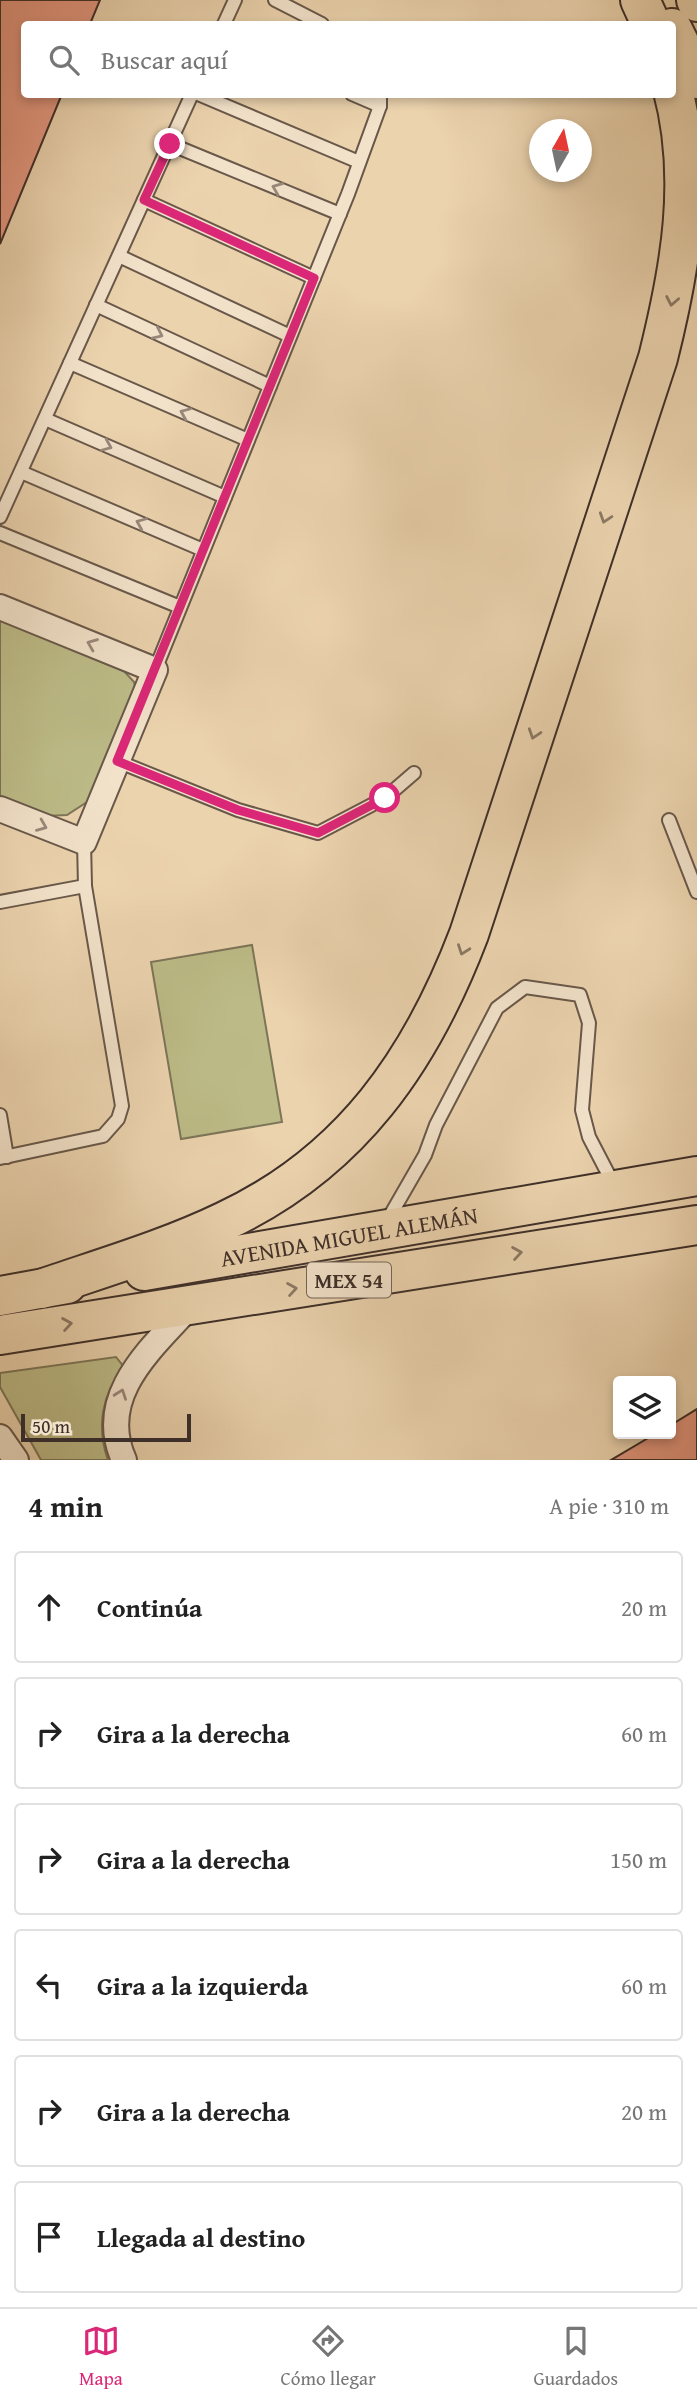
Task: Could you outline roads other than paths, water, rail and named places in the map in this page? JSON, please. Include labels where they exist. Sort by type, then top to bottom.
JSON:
[{"type":"highway","points":[[640,0],[650,21]]},
{"type":"highway","points":[[659,0],[670,21]]},
{"type":"highway","points":[[676,34],[697,79]]},
{"type":"highway","points":[[41,1289],[182,1239],[226,1221],[264,1200],[339,1144],[399,1076],[425,1034],[449,986],[469,934],[658,358],[670,311],[684,223],[683,142],[675,98]]},
{"type":"highway","name":"AVENIDA MIGUEL ALEMÁN","points":[[0,1296],[697,1177]]},
{"type":"highway","name":"AVENIDA MIGUEL ALEMÁN","points":[[0,1335],[697,1225]]},
{"type":"street","points":[[0,607],[155,670],[83,842],[0,809]]},
{"type":"street","points":[[124,1460],[114,1422],[119,1395],[133,1371],[191,1306]]},
{"type":"street","points":[[0,1437],[16,1460]]},
{"type":"lane","points":[[225,21],[235,0]]},
{"type":"lane","points":[[275,0],[316,21]]},
{"type":"lane","points":[[0,517],[190,98]]},
{"type":"lane","points":[[207,98],[359,162]]},
{"type":"lane","points":[[155,670],[340,214],[380,100]]},
{"type":"lane","points":[[170,144],[340,214]]},
{"type":"lane","points":[[144,200],[314,278]]},
{"type":"lane","points":[[119,256],[290,336]]},
{"type":"lane","points":[[96,306],[270,386]]},
{"type":"lane","points":[[70,363],[248,440]]},
{"type":"lane","points":[[45,419],[225,497]]},
{"type":"lane","points":[[21,472],[203,550]]},
{"type":"lane","points":[[0,533],[180,607]]},
{"type":"lane","points":[[117,761],[238,810],[318,833],[385,798],[414,773]]},
{"type":"lane","points":[[669,820],[697,892]]},
{"type":"lane","points":[[0,1115],[4,1157],[103,1136],[118,1119],[122,1105],[85,886],[83,842]]},
{"type":"lane","points":[[0,902],[85,886]]},
{"type":"lane","points":[[382,1230],[425,1155],[436,1125],[497,1008],[524,987],[580,995],[589,1024],[582,1110],[589,1137],[617,1190]]}]
